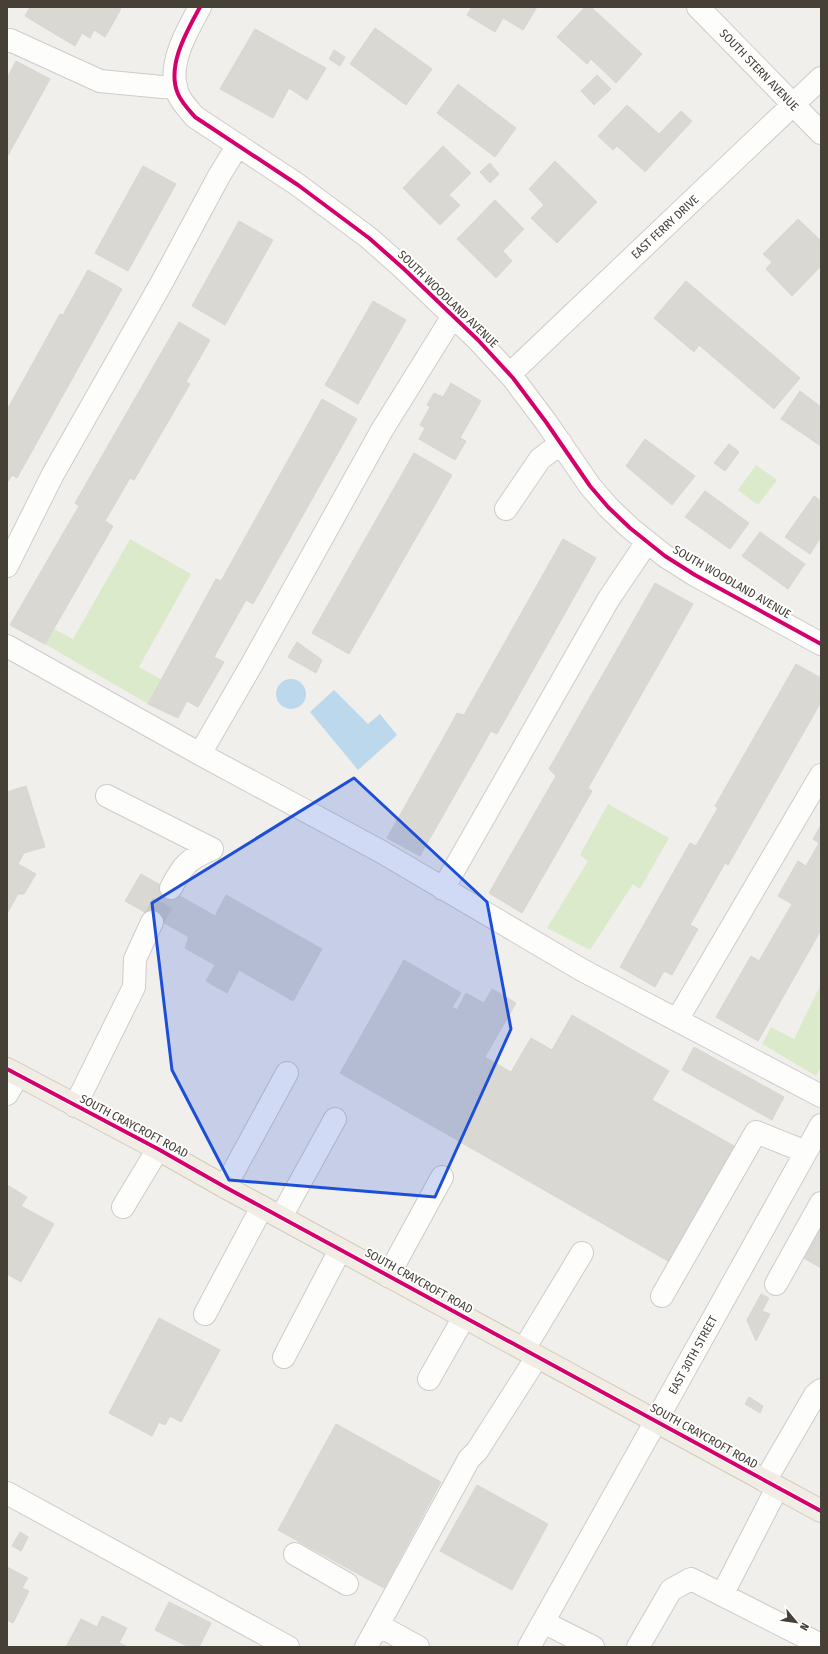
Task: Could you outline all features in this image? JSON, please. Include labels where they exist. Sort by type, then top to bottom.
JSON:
[{"type":"main road","name":"SOUTH CRAYCROFT ROAD","points":[[12,1072],[158,1149],[340,1250],[821,1511]]},
{"type":"street","points":[[7,41],[10,40],[100,81],[169,87],[175,76],[180,44],[200,7]]},
{"type":"street","name":"SOUTH STERN AVENUE","points":[[698,7],[821,133]]},
{"type":"street","name":"EAST FERRY DRIVE","points":[[510,374],[821,78]]},
{"type":"street","name":"SOUTH WOODLAND AVENUE","points":[[169,87],[178,94],[195,117],[298,184],[369,238],[404,269],[478,340],[510,374],[534,404],[590,486],[608,507],[630,528],[665,556],[695,575],[821,644]]},
{"type":"street","points":[[7,566],[52,474],[161,284],[219,176],[238,145]]},
{"type":"street","points":[[200,754],[252,664],[382,430],[452,316]]},
{"type":"street","points":[[506,508],[540,459],[561,443]]},
{"type":"street","points":[[443,889],[608,600],[648,542]]},
{"type":"street","points":[[7,646],[200,754],[380,851],[582,970],[821,1096]]},
{"type":"street","points":[[677,1020],[821,775]]},
{"type":"street","points":[[107,796],[212,849],[194,857],[179,872],[171,888]]},
{"type":"street","points":[[75,1106],[134,987],[135,959],[152,922]]},
{"type":"street","points":[[7,1094],[12,1072]]},
{"type":"street","points":[[225,1187],[288,1072]]},
{"type":"street","points":[[205,1314],[271,1212],[335,1119]]},
{"type":"street","name":"EAST 30TH STREET","points":[[529,1647],[821,1125]]},
{"type":"street","points":[[662,1296],[756,1132],[806,1152]]},
{"type":"street","points":[[123,1207],[158,1149]]},
{"type":"street","points":[[388,1276],[442,1177]]},
{"type":"street","points":[[776,1284],[821,1202]]},
{"type":"street","points":[[284,1356],[340,1250]]},
{"type":"street","points":[[366,1647],[469,1459],[477,1451],[582,1253]]},
{"type":"street","points":[[429,1379],[464,1317]]},
{"type":"street","points":[[722,1595],[767,1482],[814,1389]]},
{"type":"street","points":[[7,1493],[288,1647]]},
{"type":"street","points":[[295,1554],[347,1584]]},
{"type":"street","points":[[638,1647],[671,1590],[691,1579],[821,1645]]},
{"type":"street","points":[[544,1622],[593,1647]]},
{"type":"street","points":[[378,1626],[418,1647]]},
{"type":"highlighted area","points":[[354,778],[487,902],[511,1029],[435,1197],[229,1180],[172,1070],[152,903]]},
{"type":"green space","points":[[756,465],[777,480],[758,505],[738,490]]},
{"type":"green space","points":[[130,539],[191,574],[139,667],[162,680],[148,704],[45,644],[54,629],[73,639]]},
{"type":"green space","points":[[608,804],[669,838],[640,889],[633,884],[590,950],[547,928],[588,861],[580,855]]},
{"type":"green space","points":[[821,984],[821,1067],[816,1076],[762,1044],[771,1027],[794,1039]]},
{"type":"water","points":[[291,679],[301,684],[306,694],[301,704],[291,709],[281,704],[276,694],[281,684]]},
{"type":"water","points":[[334,690],[368,724],[380,714],[397,735],[358,770],[310,712]]},
{"type":"building","points":[[30,7],[117,7],[121,9],[105,37],[94,30],[90,38],[82,33],[75,46],[25,16]]},
{"type":"building","points":[[472,7],[537,7],[523,30],[503,18],[495,32],[467,15]]},
{"type":"building","points":[[585,7],[591,7],[642,54],[616,83],[591,59],[587,64],[557,37]]},
{"type":"building","points":[[375,28],[432,69],[406,105],[350,64]]},
{"type":"building","points":[[255,29],[326,68],[307,100],[289,88],[273,118],[220,89]]},
{"type":"building","points":[[334,50],[345,57],[340,66],[329,59]]},
{"type":"building","points":[[16,61],[50,79],[7,157],[7,78]]},
{"type":"building","points":[[597,75],[611,89],[594,105],[581,91]]},
{"type":"building","points":[[458,84],[516,128],[495,157],[437,113]]},
{"type":"building","points":[[627,105],[659,134],[681,111],[692,121],[645,172],[617,146],[613,150],[598,136]]},
{"type":"building","points":[[443,146],[471,173],[449,195],[460,205],[440,225],[403,188]]},
{"type":"building","points":[[555,161],[597,202],[557,243],[531,218],[544,205],[529,189]]},
{"type":"building","points":[[490,163],[499,174],[490,183],[480,172]]},
{"type":"building","points":[[143,166],[176,184],[128,271],[95,253]]},
{"type":"building","points":[[495,200],[524,229],[503,251],[512,261],[496,278],[457,239]]},
{"type":"building","points":[[798,219],[821,241],[821,266],[792,296],[766,269],[772,262],[763,254]]},
{"type":"building","points":[[239,221],[273,240],[225,325],[192,306]]},
{"type":"building","points":[[88,270],[122,289],[17,478],[12,475],[7,483],[7,410],[60,314],[63,315]]},
{"type":"building","points":[[686,281],[800,378],[774,409],[699,345],[694,352],[654,318]]},
{"type":"building","points":[[373,301],[406,320],[358,404],[325,385]]},
{"type":"building","points":[[179,322],[210,340],[186,382],[190,384],[134,480],[130,478],[105,521],[113,526],[45,644],[10,625],[79,506],[75,503]]},
{"type":"building","points":[[451,383],[481,401],[460,438],[466,441],[455,460],[419,439],[425,428],[420,425],[430,407],[427,405],[434,393],[443,397]]},
{"type":"building","points":[[800,391],[821,407],[821,446],[781,419]]},
{"type":"building","points":[[322,399],[357,419],[253,604],[246,600],[214,657],[224,662],[198,707],[187,701],[178,718],[148,704],[216,579],[221,581]]},
{"type":"building","points":[[645,439],[695,476],[672,505],[626,466]]},
{"type":"building","points":[[729,444],[739,452],[725,471],[714,463]]},
{"type":"building","points":[[414,453],[452,475],[349,654],[312,633]]},
{"type":"building","points":[[705,491],[749,523],[730,549],[685,517]]},
{"type":"building","points":[[814,496],[821,501],[821,537],[810,554],[785,537]]},
{"type":"building","points":[[760,532],[805,564],[788,589],[742,556]]},
{"type":"building","points":[[563,539],[596,558],[497,734],[491,731],[420,856],[387,838],[457,713],[464,715]]},
{"type":"building","points":[[655,583],[693,604],[588,788],[592,791],[522,913],[489,893],[556,776],[549,769]]},
{"type":"building","points":[[297,642],[322,660],[316,673],[288,657]]},
{"type":"building","points":[[796,664],[821,678],[821,702],[728,865],[725,863],[690,925],[698,929],[672,975],[664,971],[655,987],[620,967],[690,843],[696,846],[718,808],[715,806]]},
{"type":"building","points":[[26,786],[45,847],[24,853],[18,864],[36,874],[24,894],[18,894],[7,914],[7,792]]},
{"type":"building","points":[[821,825],[821,930],[758,1041],[716,1017],[751,956],[759,961],[792,904],[778,896],[798,861],[806,866],[819,843],[813,839]]},
{"type":"building","points":[[141,874],[215,916],[226,895],[322,949],[293,1001],[239,970],[227,993],[206,981],[215,965],[185,948],[189,937],[125,901]]},
{"type":"building","points":[[404,960],[461,993],[452,1007],[457,1010],[466,993],[484,1003],[492,989],[516,1003],[485,1057],[511,1072],[531,1038],[552,1050],[572,1015],[669,1071],[652,1100],[734,1146],[668,1261],[340,1073]]},
{"type":"building","points":[[694,1047],[784,1097],[772,1120],[682,1070]]},
{"type":"building","points":[[7,1185],[27,1197],[21,1206],[54,1224],[21,1282],[7,1274]]},
{"type":"building","points":[[821,1214],[821,1268],[802,1257]]},
{"type":"building","points":[[761,1294],[769,1298],[762,1311],[770,1314],[756,1341],[747,1320]]},
{"type":"building","points":[[159,1318],[220,1350],[181,1422],[170,1416],[165,1425],[159,1422],[152,1436],[109,1413]]},
{"type":"building","points":[[749,1397],[763,1406],[760,1413],[745,1404]]},
{"type":"building","points":[[336,1424],[441,1482],[384,1588],[278,1530]]},
{"type":"building","points":[[477,1485],[548,1524],[512,1590],[440,1551]]},
{"type":"building","points":[[20,1532],[28,1537],[21,1551],[12,1546]]},
{"type":"building","points":[[7,1567],[28,1578],[22,1588],[29,1591],[13,1623],[7,1620]]},
{"type":"building","points":[[169,1602],[211,1623],[199,1647],[189,1647],[155,1630]]},
{"type":"building","points":[[102,1616],[127,1628],[119,1643],[128,1647],[66,1647],[81,1619],[97,1627]]},
{"type":"tunnel","points":[[152,922],[171,888]]},
{"type":"cycle path","points":[[200,7],[184,38],[176,60],[175,72],[175,83],[178,94],[195,117],[298,185],[369,238],[404,269],[478,340],[513,378],[546,422],[590,486],[608,507],[630,528],[665,556],[695,575],[821,644]]},
{"type":"cycle path","points":[[7,1069],[158,1149],[225,1187],[821,1511]]}]
